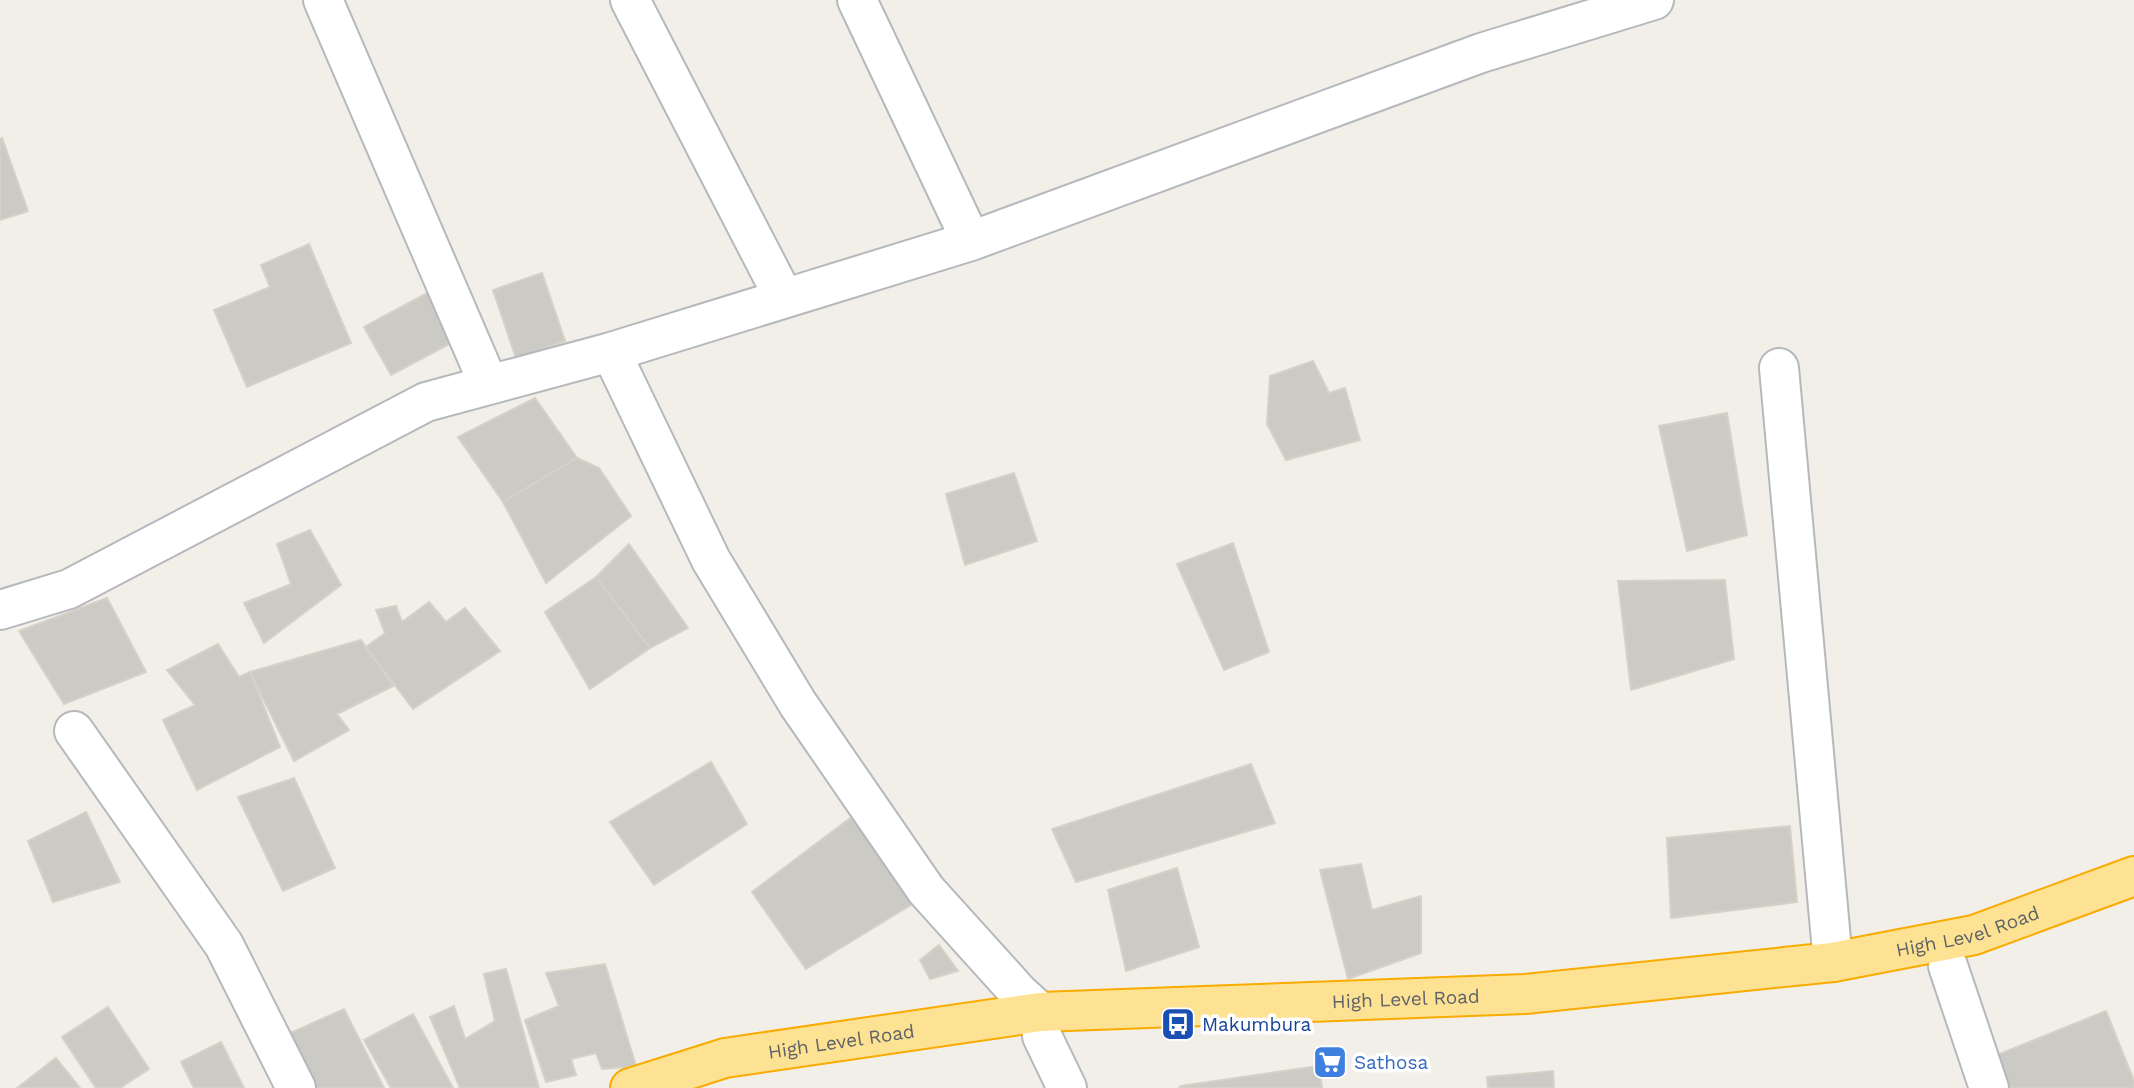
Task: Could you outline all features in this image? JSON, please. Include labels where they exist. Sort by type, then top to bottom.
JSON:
[{"type":"highway","name":"High Level Road","points":[[630,1088],[725,1058],[1041,1024],[1525,994],[1833,962],[1974,935],[2134,876]]},
{"type":"highway","name":"High Level Road","points":[[709,1088],[731,1081],[1041,1024],[1526,1018],[1948,966],[2134,899]]},
{"type":"street","points":[[323,0],[489,385]]},
{"type":"street","points":[[630,0],[784,298]]},
{"type":"street","points":[[857,0],[971,241]]},
{"type":"street","points":[[0,610],[69,589],[426,402],[611,352],[971,241],[1481,53],[1654,0]]},
{"type":"street","points":[[611,352],[711,559],[798,704],[926,890],[1019,993],[1041,1024],[1067,1088]]},
{"type":"street","points":[[1779,368],[1833,962]]},
{"type":"street","points":[[74,731],[224,945],[296,1088]]},
{"type":"street","points":[[1948,966],[1989,1088]]},
{"type":"building","points":[[2,138],[28,211],[0,220],[0,139]]},
{"type":"building","points":[[309,244],[351,343],[247,387],[214,310],[270,287],[261,265]]},
{"type":"building","points":[[542,273],[565,341],[516,358],[493,290]]},
{"type":"building","points":[[427,293],[453,342],[391,375],[364,327]]},
{"type":"building","points":[[1313,361],[1329,393],[1345,388],[1360,440],[1286,460],[1267,424],[1270,376]]},
{"type":"building","points":[[535,398],[577,458],[503,502],[458,437]]},
{"type":"building","points":[[1727,413],[1747,535],[1687,551],[1659,426]]},
{"type":"building","points":[[577,458],[599,468],[631,516],[546,583],[503,502]]},
{"type":"building","points":[[1014,473],[1037,541],[965,565],[946,494]]},
{"type":"building","points":[[310,530],[341,585],[264,643],[244,603],[291,584],[277,544]]},
{"type":"building","points":[[1233,543],[1269,652],[1224,670],[1177,564]]},
{"type":"building","points":[[629,544],[688,628],[650,648],[596,577]]},
{"type":"building","points":[[596,577],[650,648],[590,689],[545,612]]},
{"type":"building","points":[[1725,580],[1734,659],[1631,690],[1618,581]]},
{"type":"building","points":[[107,598],[146,672],[64,704],[19,631]]},
{"type":"building","points":[[429,602],[446,622],[465,608],[500,651],[413,709],[366,647],[385,633],[376,610],[396,606],[402,622]]},
{"type":"building","points":[[361,640],[393,686],[337,714],[349,730],[294,761],[250,672]]},
{"type":"building","points":[[218,644],[239,677],[250,672],[280,747],[197,790],[163,720],[195,705],[167,670]]},
{"type":"building","points":[[711,762],[747,824],[654,885],[610,822]]},
{"type":"building","points":[[1251,764],[1275,823],[1076,882],[1052,829]]},
{"type":"building","points":[[294,778],[335,868],[283,891],[238,797]]},
{"type":"building","points":[[86,812],[120,882],[53,902],[28,841]]},
{"type":"building","points":[[853,816],[914,903],[806,969],[752,892]]},
{"type":"building","points":[[1790,826],[1797,902],[1671,918],[1667,838]]},
{"type":"building","points":[[1361,864],[1372,910],[1421,896],[1421,953],[1348,979],[1320,870]]},
{"type":"building","points":[[1177,868],[1199,947],[1126,971],[1108,890]]},
{"type":"building","points":[[939,945],[958,971],[930,979],[920,960]]},
{"type":"building","points":[[605,964],[636,1066],[602,1069],[596,1053],[571,1059],[576,1075],[546,1082],[525,1020],[559,1006],[546,973]]},
{"type":"building","points":[[506,969],[539,1088],[460,1088],[430,1017],[454,1006],[465,1039],[495,1021],[484,974]]},
{"type":"building","points":[[108,1007],[149,1069],[120,1088],[96,1088],[62,1037]]},
{"type":"building","points":[[344,1009],[384,1088],[312,1088],[286,1035]]},
{"type":"building","points":[[2106,1011],[2134,1081],[2134,1088],[1999,1088],[1987,1059]]},
{"type":"building","points":[[413,1014],[453,1088],[391,1088],[364,1040]]},
{"type":"building","points":[[221,1042],[244,1088],[194,1088],[181,1062]]},
{"type":"building","points":[[56,1058],[80,1088],[17,1088]]},
{"type":"building","points":[[1319,1066],[1322,1088],[1179,1088],[1181,1086]]},
{"type":"building","points":[[1553,1071],[1554,1088],[1488,1088],[1487,1077]]},
{"type":"place","name":"Makumbura","points":[[1178,1024]]},
{"type":"place","name":"Sathosa","points":[[1330,1062]]}]
